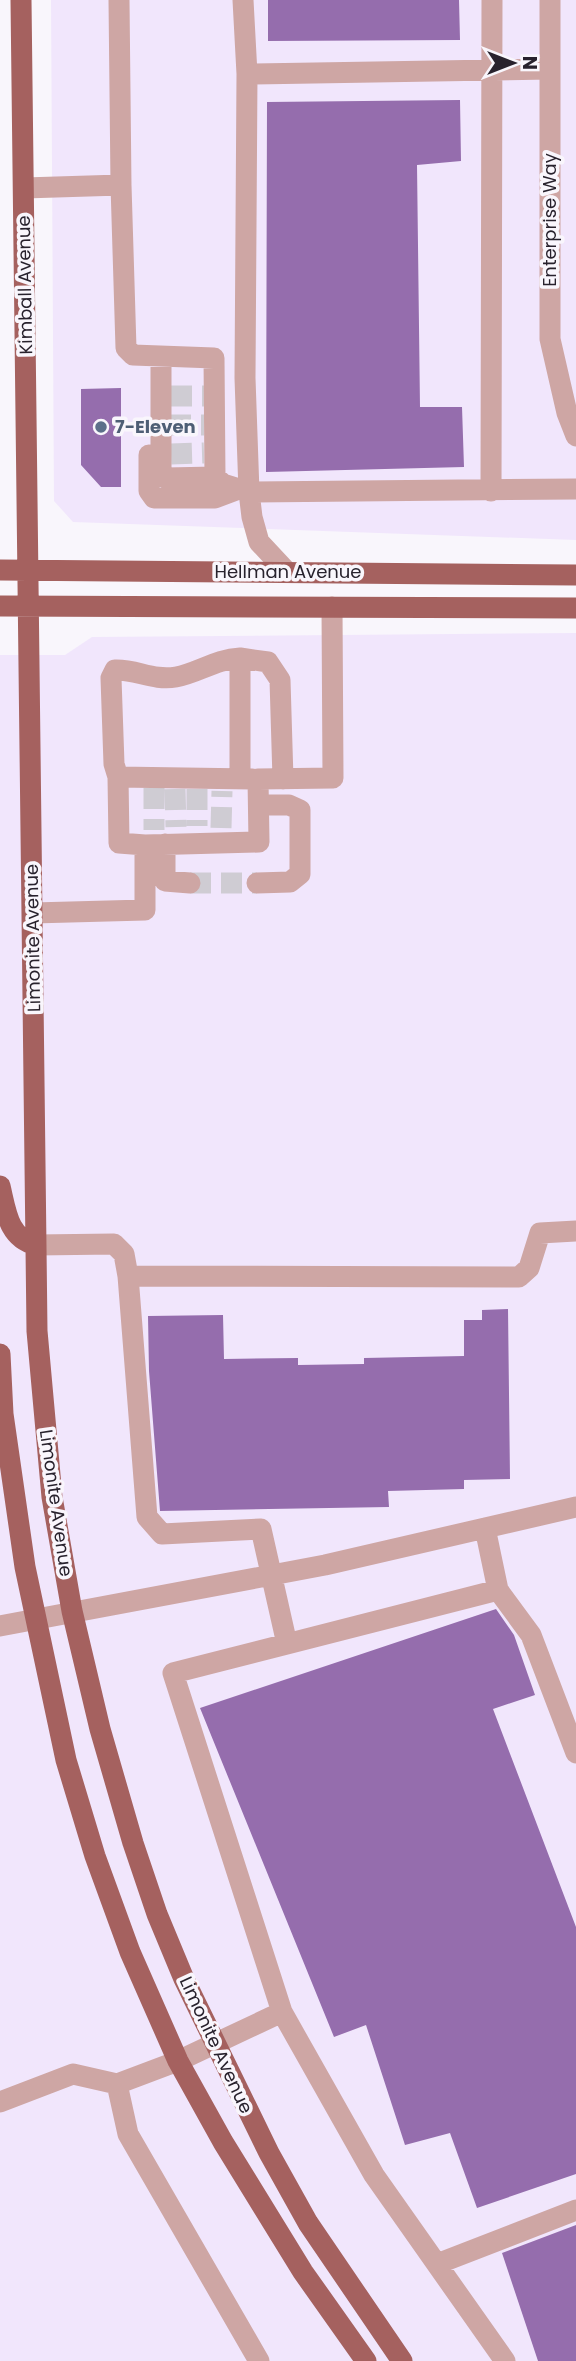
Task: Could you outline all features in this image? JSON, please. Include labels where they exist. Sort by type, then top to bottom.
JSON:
[{"type":"main road","name":"Kimball Avenue","points":[[21,0],[29,570]]},
{"type":"main road","name":"Hellman Avenue","points":[[0,570],[576,575]]},
{"type":"main road","name":"Limonite Avenue","points":[[29,570],[37,1331],[52,1497],[72,1611],[100,1729],[157,1914],[215,2044],[269,2153],[308,2223],[402,2361]]},
{"type":"main road","name":"Hellman Avenue","points":[[0,606],[576,608]]},
{"type":"main road","points":[[0,1186],[14,1231],[22,1241],[36,1245]]},
{"type":"main road","name":"Limonite Avenue","points":[[0,1354],[4,1414],[25,1567],[66,1760],[95,1856],[130,1952],[178,2062],[223,2142],[303,2272],[366,2361]]},
{"type":"street","points":[[119,0],[126,348],[133,355],[214,358],[209,396],[209,453],[215,477],[223,484],[244,491]]},
{"type":"street","points":[[243,0],[247,74],[244,491],[259,542],[287,572]]},
{"type":"street","points":[[491,491],[492,0]]},
{"type":"street","name":"Enterprise Way","points":[[550,0],[550,339],[567,413],[576,436]]},
{"type":"street","points":[[247,74],[550,69]]},
{"type":"street","points":[[24,188],[121,185]]},
{"type":"street","points":[[155,357],[149,491],[154,498],[215,498],[244,491],[576,489]]},
{"type":"street","points":[[155,357],[166,396],[166,454],[161,473],[166,478],[215,477]]},
{"type":"street","points":[[118,777],[175,784],[333,778],[332,607]]},
{"type":"street","points":[[259,805],[259,842],[221,835],[119,843],[118,777],[114,764],[111,691],[111,678],[115,670],[127,669],[147,677],[172,678],[193,673],[229,658],[268,662],[280,680],[283,779]]},
{"type":"street","points":[[240,658],[235,782],[259,805],[289,805],[300,810],[300,874],[290,881],[257,883]]},
{"type":"street","points":[[33,913],[145,910],[170,838]]},
{"type":"street","points":[[170,838],[165,881],[190,883]]},
{"type":"street","points":[[128,1276],[519,1277],[529,1268],[540,1233],[576,1231]]},
{"type":"street","points":[[36,1245],[114,1244],[124,1254],[148,1517],[162,1534],[261,1529],[287,1644]]},
{"type":"street","points":[[0,1626],[325,1565],[576,1507]]},
{"type":"street","points":[[485,1528],[498,1590],[531,1635],[576,1753]]},
{"type":"street","points":[[498,1590],[173,1674],[282,2012],[374,2175],[505,2361]]},
{"type":"street","points":[[0,2102],[73,2074],[117,2084],[178,2062],[282,2012]]},
{"type":"street","points":[[117,2084],[128,2134],[259,2361]]},
{"type":"street","points":[[437,2264],[576,2210]]},
{"type":"shaded area","points":[[51,0],[576,0],[576,540],[73,522],[54,501]]},
{"type":"shaded area","points":[[576,633],[576,2361],[0,2361],[0,655],[65,655],[92,637]]},
{"type":"building","points":[[268,0],[459,0],[460,40],[268,41]]},
{"type":"building","points":[[460,100],[461,161],[417,165],[420,407],[462,407],[464,467],[266,472],[267,102]]},
{"type":"building","name":"7-Eleven","points":[[121,388],[121,487],[101,487],[81,465],[81,389]]},
{"type":"building","points":[[508,1309],[510,1479],[464,1480],[464,1489],[388,1491],[389,1507],[160,1511],[149,1371],[148,1316],[223,1315],[224,1359],[298,1358],[298,1365],[364,1364],[364,1358],[464,1356],[464,1320],[482,1320],[482,1310]]},
{"type":"building","points":[[496,1609],[514,1635],[535,1695],[493,1709],[576,1927],[576,2174],[477,2208],[450,2133],[405,2145],[366,2025],[334,2037],[200,1708]]},
{"type":"building","points":[[576,2225],[576,2361],[538,2361],[502,2253]]},
{"type":"tunnel","points":[[171,396],[204,396]]},
{"type":"tunnel","points":[[170,425],[204,425]]},
{"type":"tunnel","points":[[171,454],[204,453]]},
{"type":"tunnel","points":[[154,788],[154,830]]},
{"type":"tunnel","points":[[175,789],[176,827]]},
{"type":"tunnel","points":[[197,789],[197,826]]},
{"type":"tunnel","points":[[221,828],[222,791]]},
{"type":"tunnel","points":[[190,883],[257,883]]},
{"type":"place","name":"7-Eleven","points":[[101,427]]}]
